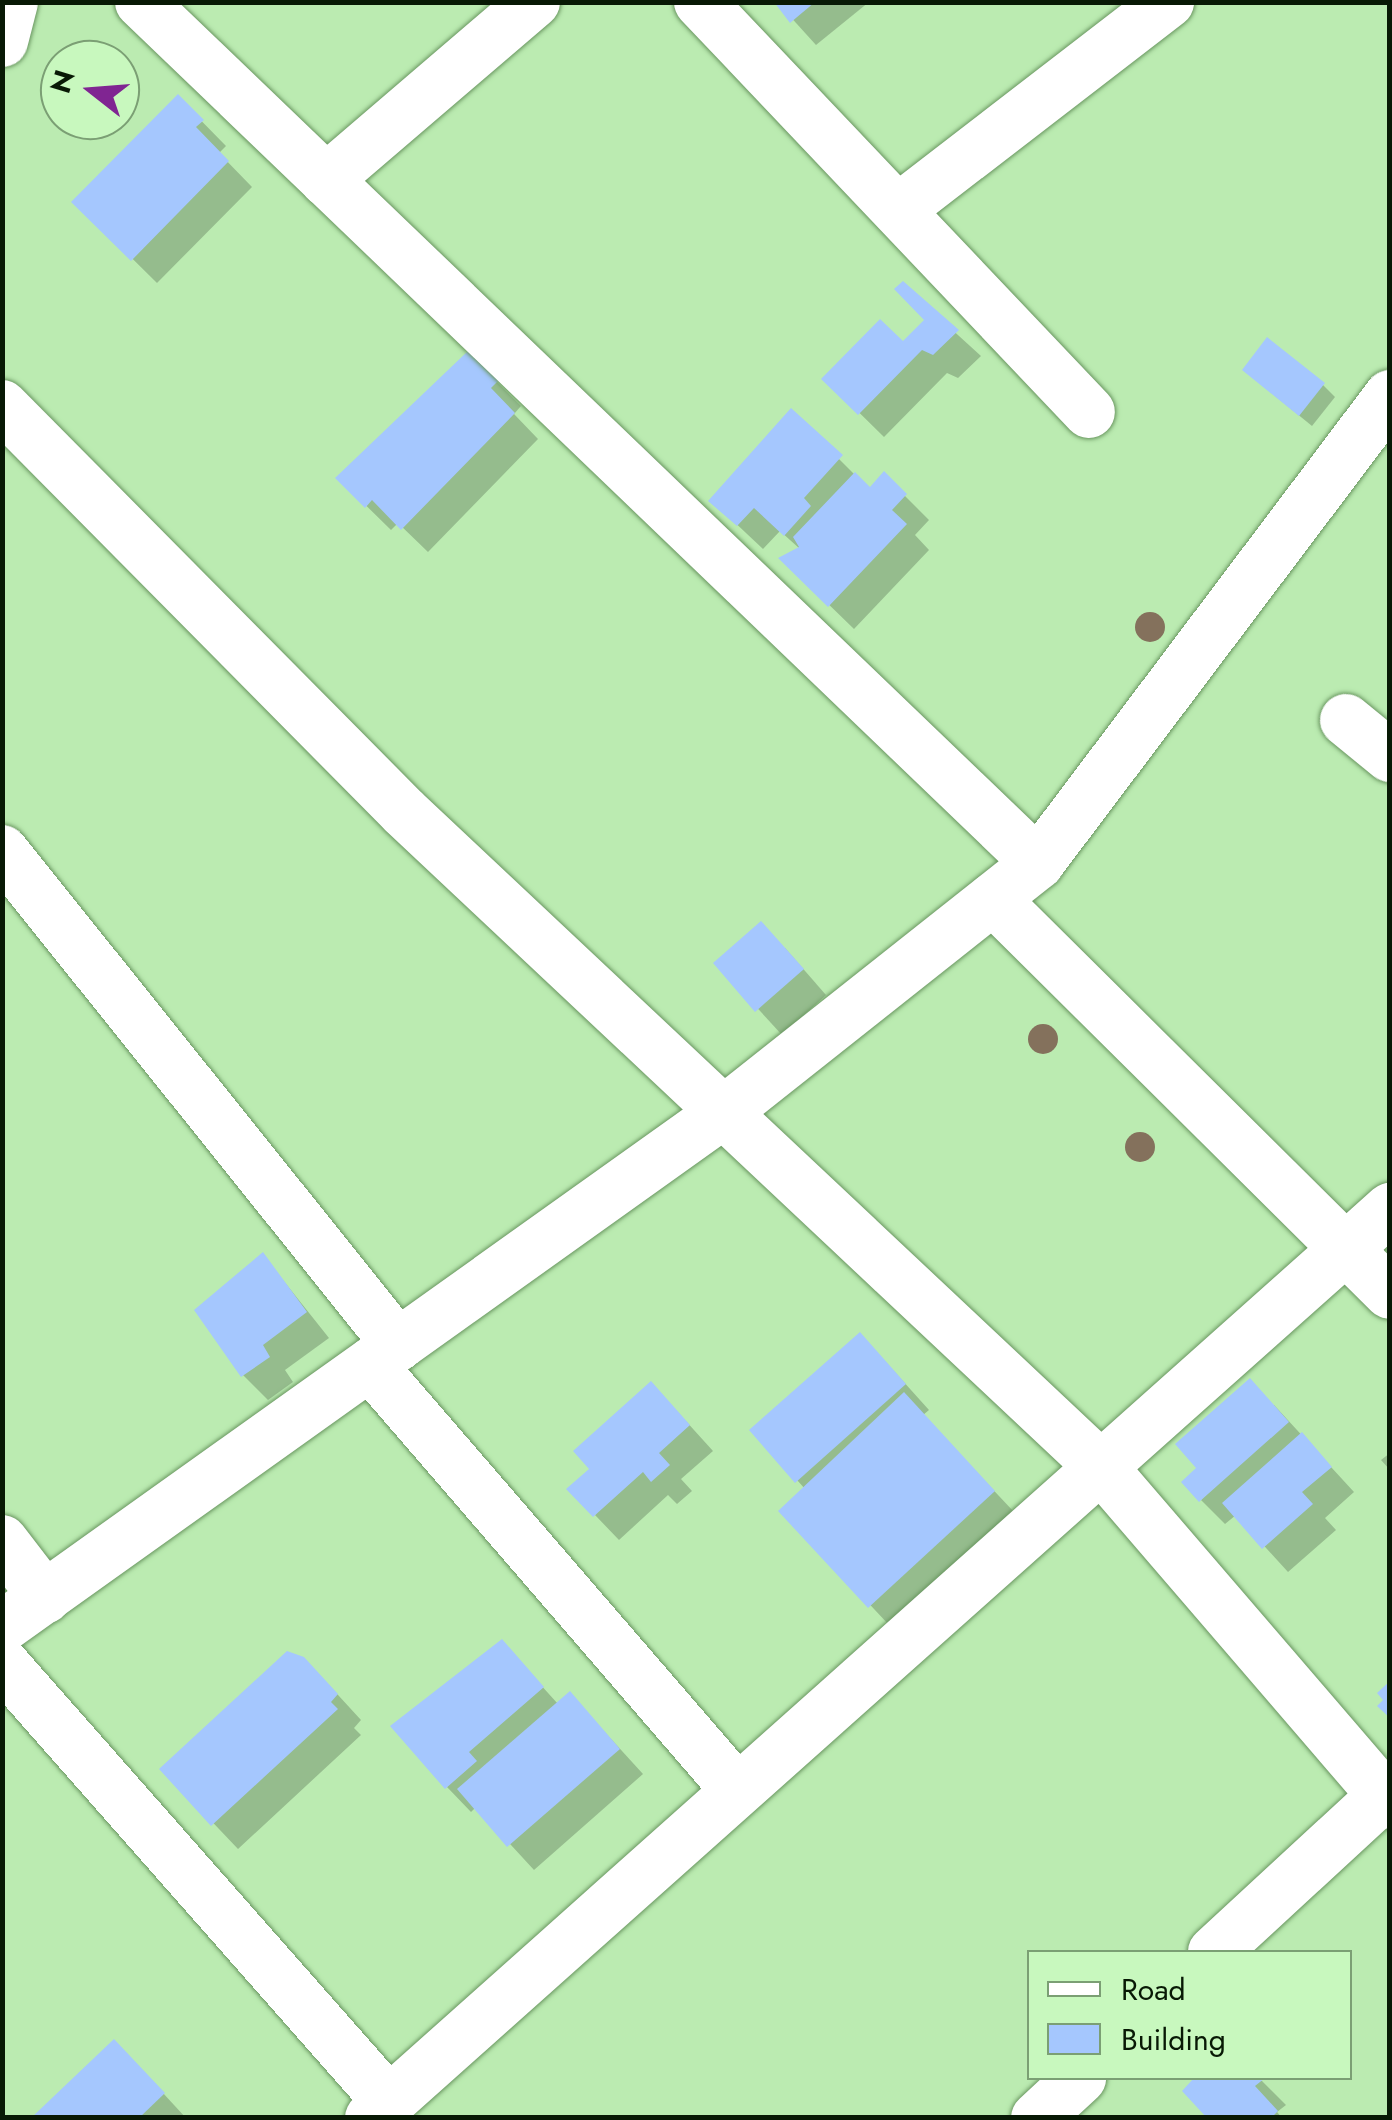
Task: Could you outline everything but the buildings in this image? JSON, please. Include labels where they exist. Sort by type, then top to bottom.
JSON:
[{"type":"street","points":[[2,41],[12,2]]},
{"type":"street","points":[[141,2],[1038,863]]},
{"type":"street","points":[[326,180],[534,2]]},
{"type":"street","points":[[700,2],[1089,412]]},
{"type":"street","points":[[898,210],[1168,2]]},
{"type":"street","points":[[2,1628],[724,1112],[1038,863],[1390,396]]},
{"type":"street","points":[[2,406],[404,812],[1100,1467],[1387,1799],[1216,1950]]},
{"type":"street","points":[[1346,720],[1390,756]]},
{"type":"street","points":[[2,851],[384,1355],[738,1790]]},
{"type":"street","points":[[994,899],[1390,1293]]},
{"type":"street","points":[[2,1663],[380,2110],[1390,1210]]},
{"type":"street","points":[[2,1541],[45,1597]]},
{"type":"street","points":[[1037,2118],[1078,2080]]}]
